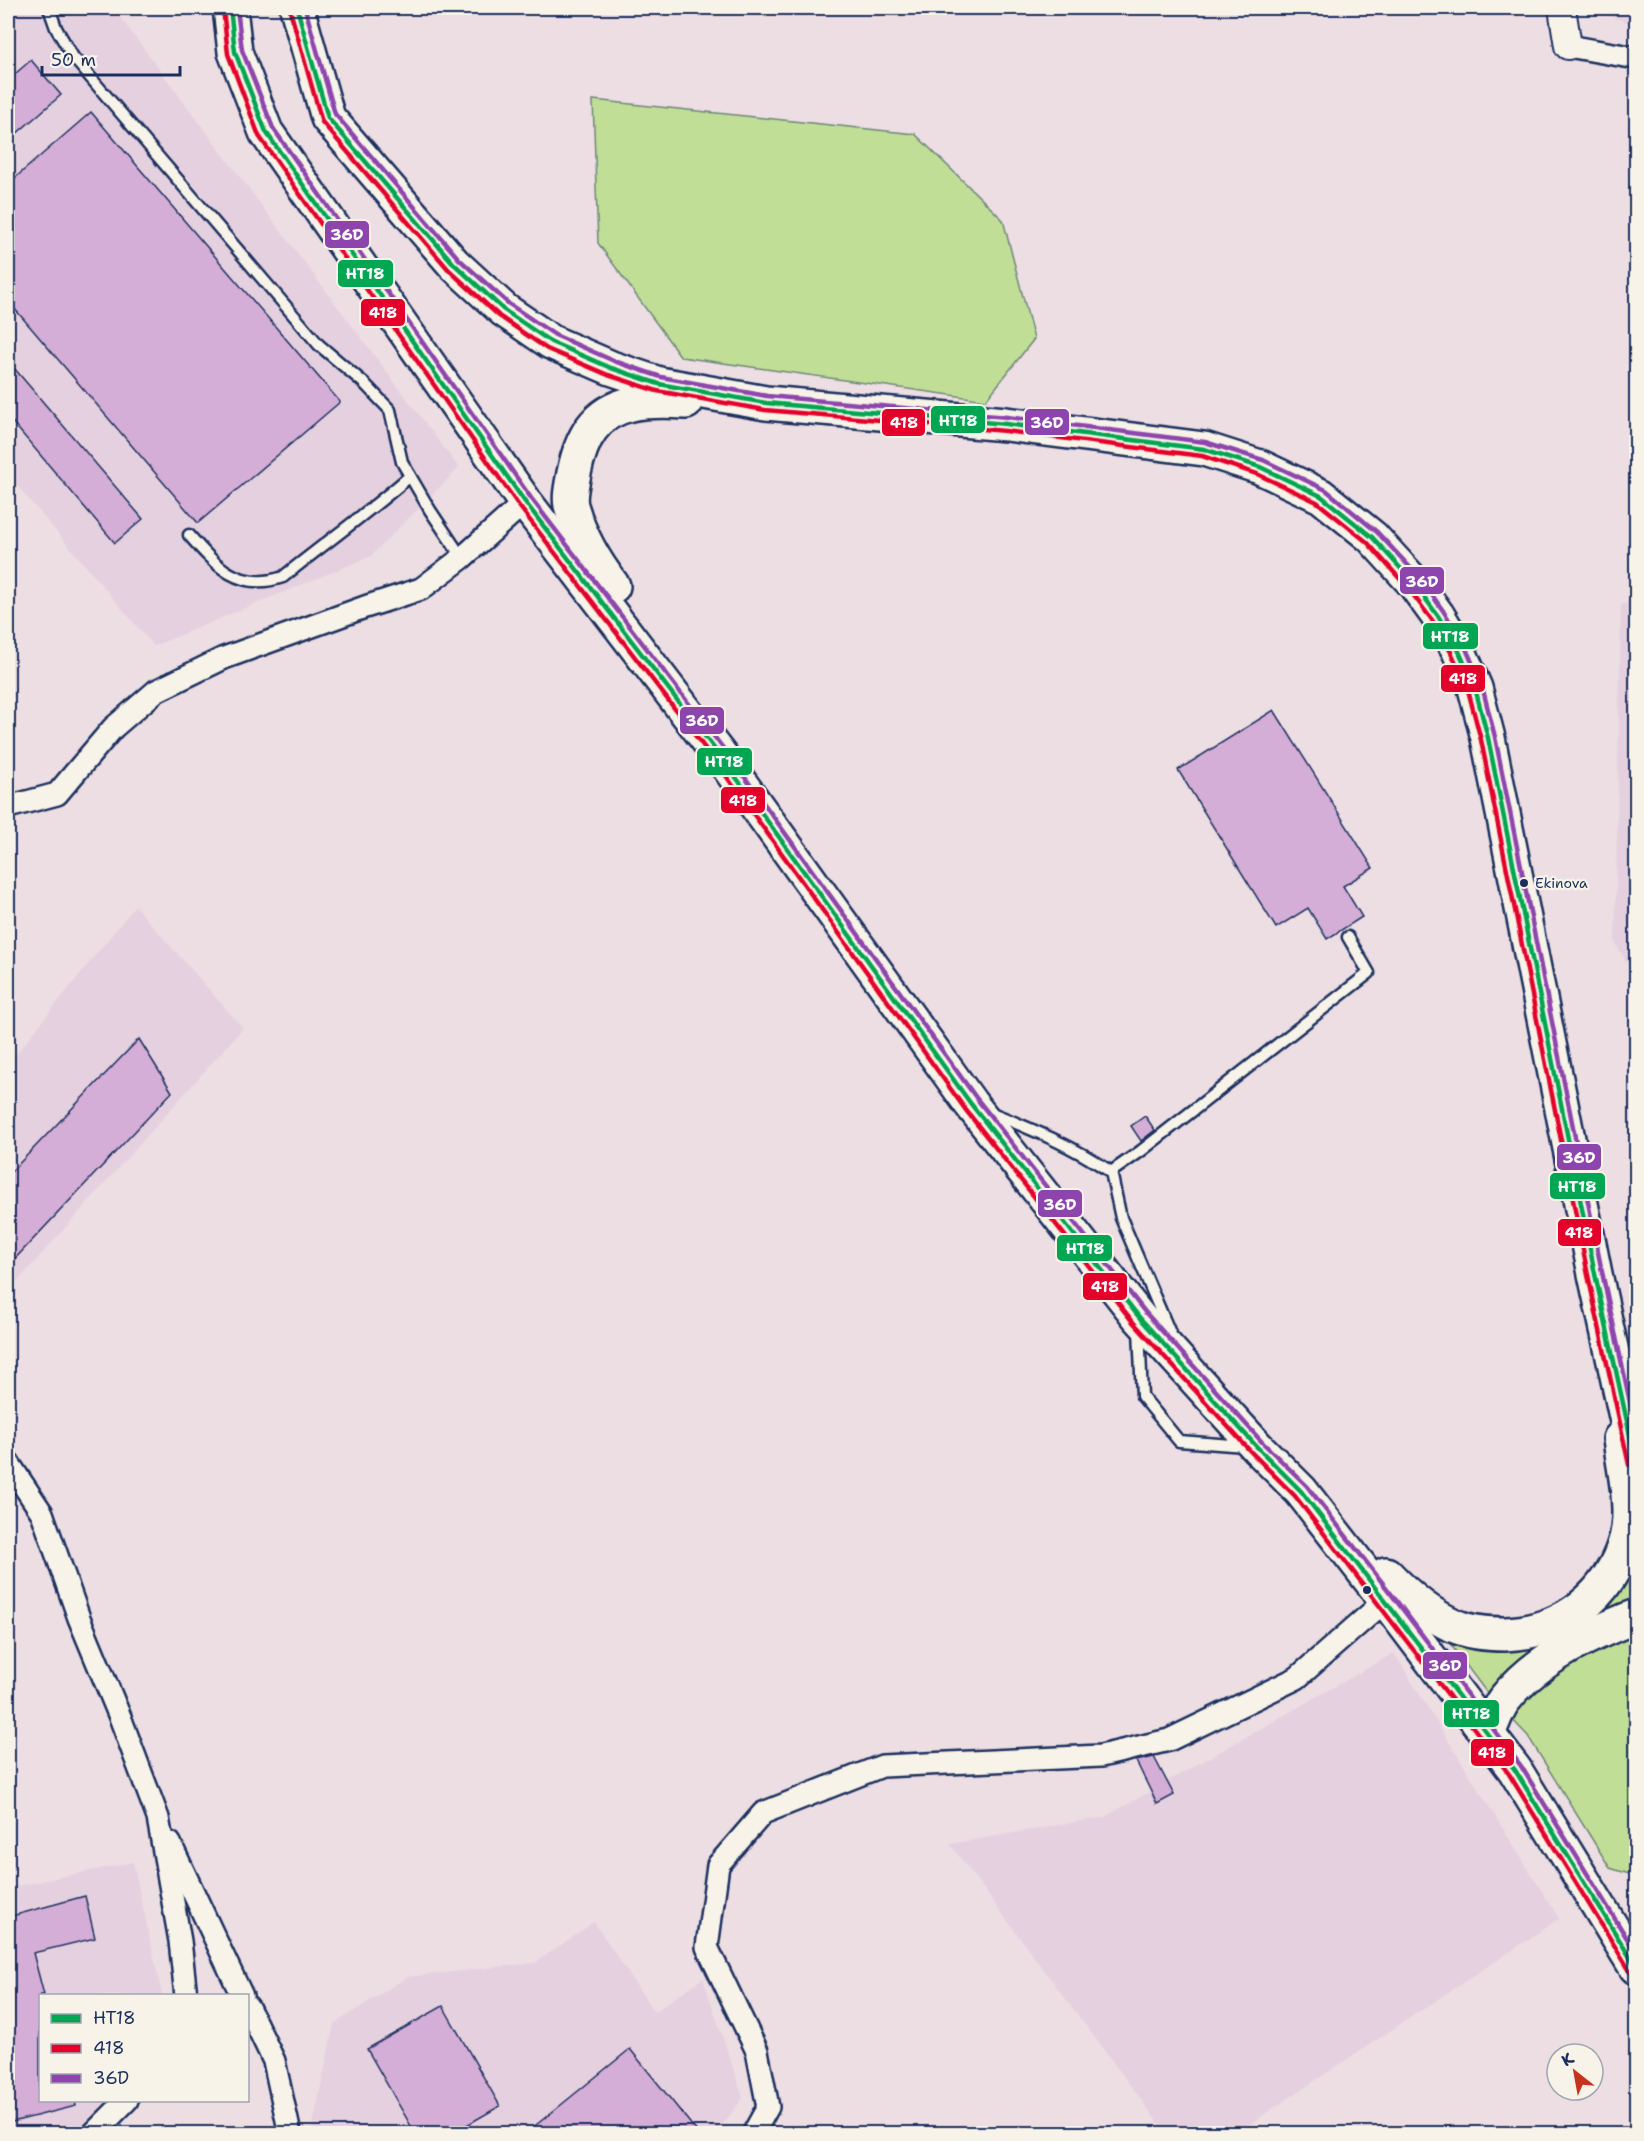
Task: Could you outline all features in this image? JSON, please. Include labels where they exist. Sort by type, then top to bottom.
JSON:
[{"type":"main road","points":[[230,8],[235,52],[266,132],[525,502],[730,769],[971,1104],[1139,1317],[1300,1491],[1418,1604],[1436,1616],[1456,1626],[1484,1633],[1511,1633],[1550,1626],[1570,1616],[1589,1601],[1617,1563],[1626,1539],[1630,1514],[1618,1431],[1619,1384]]},
{"type":"main road","points":[[297,8],[328,118],[454,264],[504,310],[551,342],[611,368],[659,384],[766,403]]},
{"type":"main road","points":[[730,769],[654,642],[606,577],[590,550],[571,507],[572,482],[584,438],[599,420],[618,408],[650,401],[766,403],[1006,424],[1204,449],[1260,467],[1321,496],[1372,537],[1414,583],[1458,649],[1475,688],[1488,738],[1636,1463]]},
{"type":"main road","points":[[1300,1491],[1515,1770],[1636,1966]]},
{"type":"main road","points":[[1488,1734],[1503,1701],[1536,1669],[1587,1636],[1636,1616]]},
{"type":"street","points":[[1562,8],[1568,46],[1636,58]]},
{"type":"street","points":[[8,807],[57,794],[113,728],[156,691],[224,658],[421,589],[462,558],[525,502]]},
{"type":"street","points":[[8,1462],[42,1514],[79,1618],[158,1818],[242,1994]]},
{"type":"street","points":[[753,2133],[768,2107],[757,2051],[707,1947],[718,1865],[763,1813],[882,1766],[1101,1756],[1169,1740],[1297,1678],[1386,1600]]},
{"type":"street","points":[[158,1818],[180,1941],[186,1994]]},
{"type":"street","points":[[249,2009],[273,2061],[290,2133]]},
{"type":"street","points":[[93,2133],[125,2102]]},
{"type":"lane","points":[[49,8],[56,28],[73,57],[319,345],[364,383],[390,410],[402,462],[462,558]]},
{"type":"lane","points":[[189,535],[226,572],[248,581],[268,582],[283,577],[360,515],[379,503],[410,476]]},
{"type":"lane","points":[[1111,1172],[1369,973],[1348,936]]},
{"type":"lane","points":[[971,1104],[1049,1136],[1086,1155],[1111,1172],[1121,1218],[1187,1371]]},
{"type":"lane","points":[[1139,1317],[1142,1396],[1179,1441],[1257,1447]]},
{"type":"shaded area","points":[[8,8],[113,8],[459,468],[371,556],[154,646],[8,475]]},
{"type":"shaded area","points":[[1636,8],[1636,25],[1590,9]]},
{"type":"shaded area","points":[[1636,599],[1636,979],[1615,942],[1621,605]]},
{"type":"shaded area","points":[[135,906],[243,1028],[8,1292],[8,1064]]},
{"type":"shaded area","points":[[1394,1653],[1559,1919],[1236,2133],[1166,2133],[950,1844],[1105,1817]]},
{"type":"shaded area","points":[[133,1862],[162,1994],[39,1994],[39,2102],[106,2102],[98,2133],[8,2133],[8,1888]]},
{"type":"shaded area","points":[[594,1922],[654,2012],[703,1978],[743,2098],[716,2133],[311,2134],[334,2024],[407,1977],[535,1963]]},
{"type":"green space","points":[[593,100],[915,134],[1003,220],[1034,339],[986,400],[681,357],[598,243]]},
{"type":"green space","points":[[1636,1544],[1636,1876],[1610,1868],[1528,1736],[1487,1693],[1442,1633],[1531,1643]]},
{"type":"building","points":[[31,60],[61,95],[8,141],[8,80]]},
{"type":"building","points":[[91,112],[340,402],[198,523],[8,301],[8,184]]},
{"type":"building","points":[[8,361],[143,519],[115,543],[8,417]]},
{"type":"building","points":[[1274,710],[1373,868],[1343,886],[1362,917],[1327,939],[1308,908],[1276,928],[1178,770]]},
{"type":"building","points":[[139,1039],[172,1092],[8,1266],[8,1175]]},
{"type":"building","points":[[1145,1116],[1155,1130],[1141,1141],[1131,1126]]},
{"type":"building","points":[[1154,1757],[1174,1795],[1157,1804],[1136,1761]]},
{"type":"building","points":[[85,1896],[95,1938],[33,1953],[44,1994],[39,1994],[39,2102],[75,2102],[76,2106],[8,2123],[8,1917]]},
{"type":"building","points":[[443,2006],[500,2106],[453,2133],[415,2133],[367,2049]]},
{"type":"building","points":[[630,2049],[698,2133],[526,2133],[556,2109]]},
{"type":"transit line","name":"HT18","points":[[230,8],[235,52],[266,132],[525,502],[730,769],[971,1104],[1139,1317],[1257,1447],[1301,1491],[1515,1770],[1636,1967]]},
{"type":"transit line","name":"36D","points":[[237,8],[242,50],[273,128],[531,498],[736,765],[977,1099],[1145,1312],[1262,1442],[1307,1486],[1392,1595],[1521,1766],[1636,1953]]},
{"type":"transit line","name":"HT18","points":[[297,8],[328,118],[454,264],[504,310],[551,342],[611,368],[659,384],[766,403],[1006,424],[1204,449],[1260,467],[1321,496],[1372,537],[1414,583],[1438,616],[1458,649],[1475,688],[1488,738],[1595,1274],[1636,1463]]},
{"type":"transit line","name":"36D","points":[[305,8],[335,114],[459,259],[509,304],[555,335],[614,361],[661,377],[767,396],[1007,417],[1205,442],[1263,460],[1326,490],[1377,532],[1420,578],[1444,612],[1465,646],[1482,686],[1495,737],[1602,1272],[1636,1430]]},
{"type":"transit line","name":"418","points":[[223,9],[228,54],[259,136],[519,506],[724,773],[965,1109],[1133,1322],[1251,1452],[1295,1496],[1509,1774],[1630,1971]]},
{"type":"transit line","name":"418","points":[[290,10],[322,122],[449,270],[499,316],[547,349],[608,375],[657,391],[765,410],[1005,431],[1202,456],[1257,474],[1317,502],[1367,542],[1408,588],[1432,620],[1451,652],[1468,690],[1481,740],[1588,1275],[1629,1465]]},
{"type":"place","name":"Ekinova","points":[[1524,883]]}]
